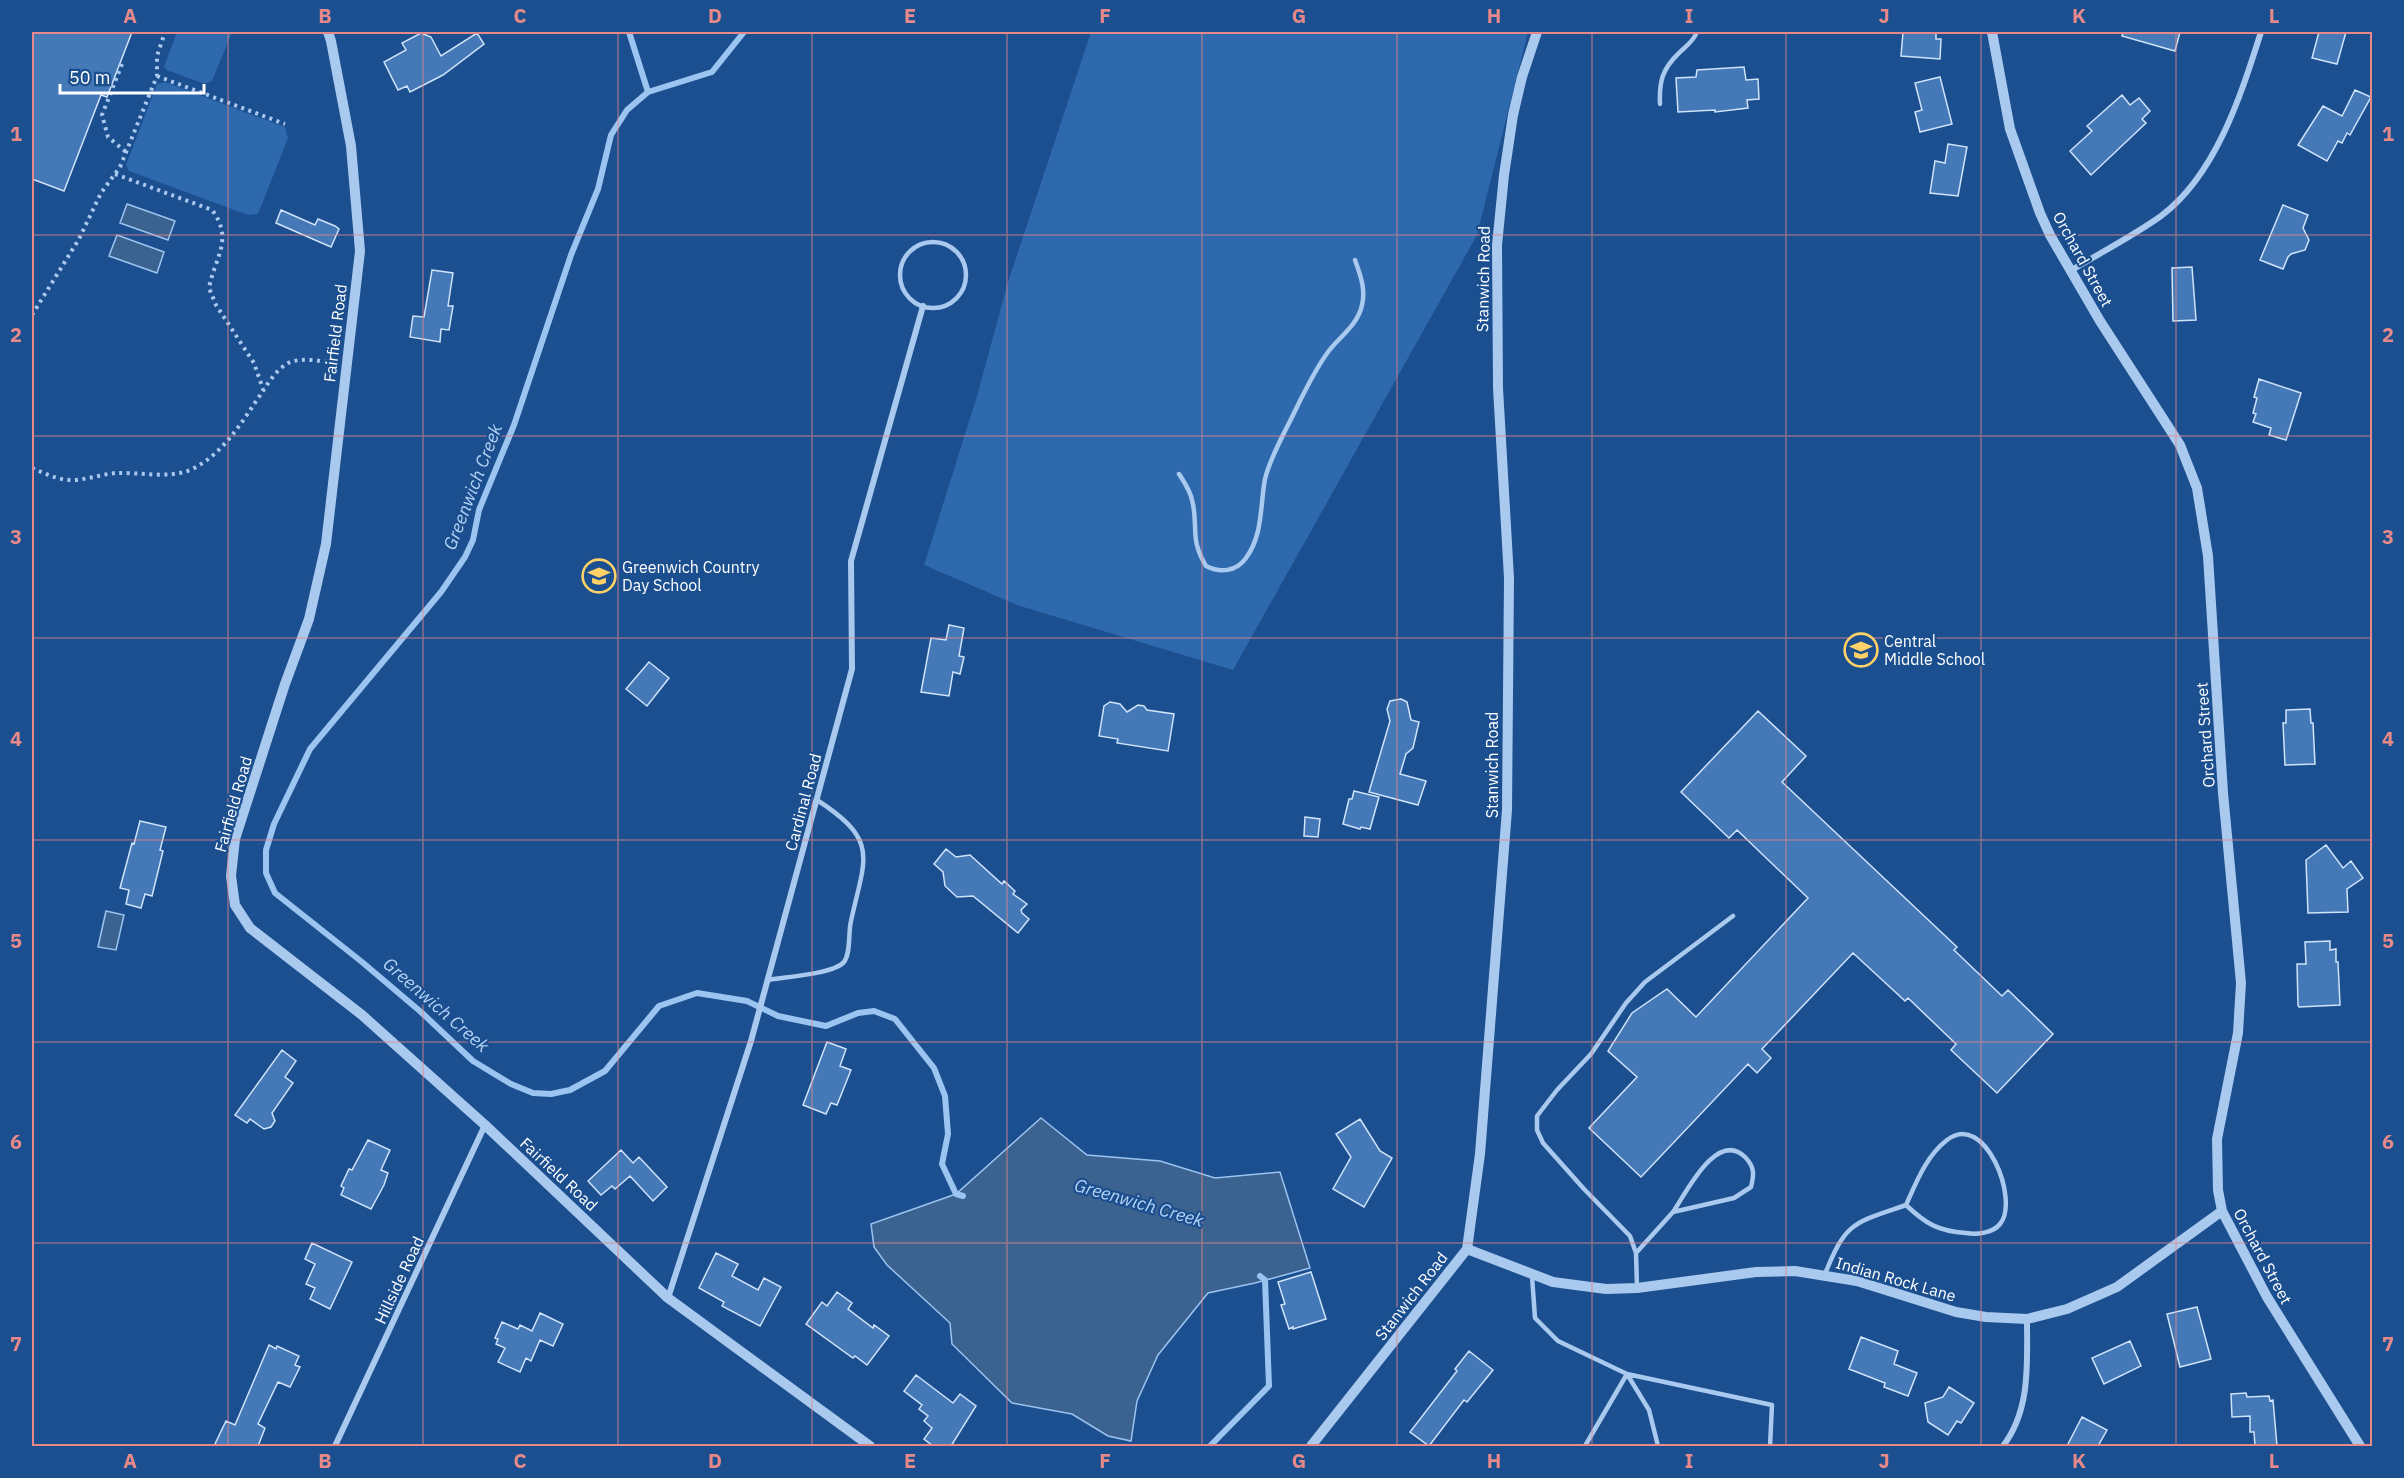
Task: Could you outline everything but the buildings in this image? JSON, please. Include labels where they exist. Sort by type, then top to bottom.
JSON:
[{"type":"street","name":"Fairfield Road","points":[[328,32],[332,41],[351,146],[360,252],[326,544],[309,619],[285,684],[235,839],[231,876],[235,905],[250,927],[362,1015],[485,1125],[668,1298],[870,1446]]},
{"type":"street","name":"Stanwich Road","points":[[1311,1446],[1467,1249],[1480,1154],[1507,810],[1509,578],[1498,379],[1497,245],[1504,175],[1514,115],[1522,77],[1537,32]]},
{"type":"street","name":"Orchard Street","points":[[1992,32],[2003,97],[2017,151],[2040,213],[2070,271],[2180,445],[2193,472],[2201,503],[2211,596],[2224,801],[2241,983],[2238,1033],[2217,1138],[2216,1172],[2222,1211],[2238,1245],[2281,1322],[2360,1446]]},
{"type":"street","points":[[2070,271],[2161,216],[2181,198],[2216,147],[2230,120],[2260,32]]},
{"type":"street","name":"Cardinal Road","points":[[668,1298],[758,1017],[852,669],[851,561],[923,306]]},
{"type":"street","name":"Hillside Road","points":[[335,1446],[467,1168],[485,1125]]},
{"type":"street","name":"Indian Rock Lane","points":[[1467,1249],[1532,1276],[1553,1282],[1606,1289],[1637,1288],[1781,1270],[1825,1275],[1888,1290],[1956,1312],[1986,1317],[2027,1319],[2067,1309],[2117,1287],[2222,1211]]},
{"type":"street","points":[[2003,1446],[2011,1436],[2026,1386],[2027,1319]]},
{"type":"lane","points":[[1660,104],[1659,83],[1665,68],[1690,44],[1697,32]]},
{"type":"lane","points":[[935,242],[946,244],[962,259],[965,281],[954,300],[934,308],[923,306],[913,302],[901,284],[902,263],[915,247],[935,242]]},
{"type":"lane","points":[[1179,474],[1189,489],[1193,502],[1194,539],[1206,566],[1223,572],[1236,568],[1246,559],[1260,524],[1268,468],[1286,430],[1315,373],[1328,352],[1356,319],[1362,304],[1363,283],[1355,260]]},
{"type":"lane","points":[[768,980],[831,970],[843,963],[847,954],[848,932],[865,856],[859,835],[830,808],[817,800]]},
{"type":"lane","points":[[1637,1288],[1636,1253],[1630,1236],[1543,1143],[1537,1130],[1537,1116],[1557,1090],[1591,1054],[1626,1003],[1645,982],[1733,916]]},
{"type":"lane","points":[[1825,1275],[1844,1234],[1862,1220],[1906,1205],[1929,1159],[1948,1139],[1965,1133],[1978,1137],[1991,1155],[2003,1183],[2006,1212],[2001,1224],[1990,1232],[1970,1234],[1942,1230],[1924,1221],[1906,1205]]},
{"type":"lane","points":[[1636,1253],[1673,1212],[1704,1163],[1725,1150],[1742,1154],[1752,1163],[1754,1176],[1751,1187],[1734,1198],[1673,1212]]},
{"type":"lane","points":[[1532,1276],[1535,1318],[1558,1341],[1628,1374],[1773,1405],[1770,1446]]},
{"type":"lane","points":[[1585,1446],[1628,1374]]},
{"type":"lane","points":[[1628,1374],[1649,1410],[1658,1446]]},
{"type":"path","points":[[32,315],[73,249],[101,193],[115,174],[126,152],[157,76],[157,56],[165,32]]},
{"type":"path","points":[[122,64],[102,115],[108,137],[126,152]]},
{"type":"path","points":[[157,76],[285,124]]},
{"type":"path","points":[[115,174],[212,210],[222,228],[223,246],[209,288],[216,305],[254,363],[264,389]]},
{"type":"path","points":[[32,468],[55,478],[74,480],[115,473],[157,474],[188,471],[213,456],[233,435],[264,389],[290,362],[313,360],[346,365]]},
{"type":"shaded area","points":[[177,32],[232,32],[212,81],[205,84],[164,67]]},
{"type":"shaded area","points":[[1091,32],[1528,32],[1477,235],[1233,670],[1020,606],[924,565],[977,396],[1008,282]]},
{"type":"shaded area","points":[[165,82],[285,127],[288,138],[258,214],[248,215],[129,171],[126,165],[157,84]]},
{"type":"water","points":[[127,204],[175,221],[168,240],[120,223]]},
{"type":"water","points":[[117,235],[164,252],[157,273],[109,256]]},
{"type":"water","points":[[106,911],[124,915],[116,950],[98,947]]},
{"type":"water","points":[[1041,1118],[1087,1155],[1160,1161],[1215,1178],[1280,1172],[1310,1268],[1208,1293],[1158,1355],[1137,1401],[1131,1441],[1108,1436],[1072,1414],[1012,1403],[952,1344],[950,1323],[887,1265],[874,1247],[871,1224],[956,1194]]},
{"type":"waterway","points":[[629,32],[648,92]]},
{"type":"waterway","name":"Greenwich Creek","points":[[744,32],[712,72],[648,92],[627,110],[611,135],[598,189],[571,255],[514,425],[479,510],[473,540],[465,557],[441,592],[310,749],[274,824],[266,850],[266,873],[275,893],[421,1012],[473,1061],[511,1084],[533,1093],[551,1094],[570,1090],[605,1071],[659,1006],[697,993],[747,1001],[778,1016],[826,1026],[858,1013],[874,1011],[895,1019],[934,1068],[945,1096],[948,1134],[942,1164],[956,1194],[963,1196]]},
{"type":"waterway","name":"Greenwich Creek","points":[[1210,1446],[1269,1386],[1265,1280],[1260,1276]]},
{"type":"place","name":"Greenwich Country Day School","points":[[599,576]]},
{"type":"place","name":"Central Middle School","points":[[1861,650]]}]
